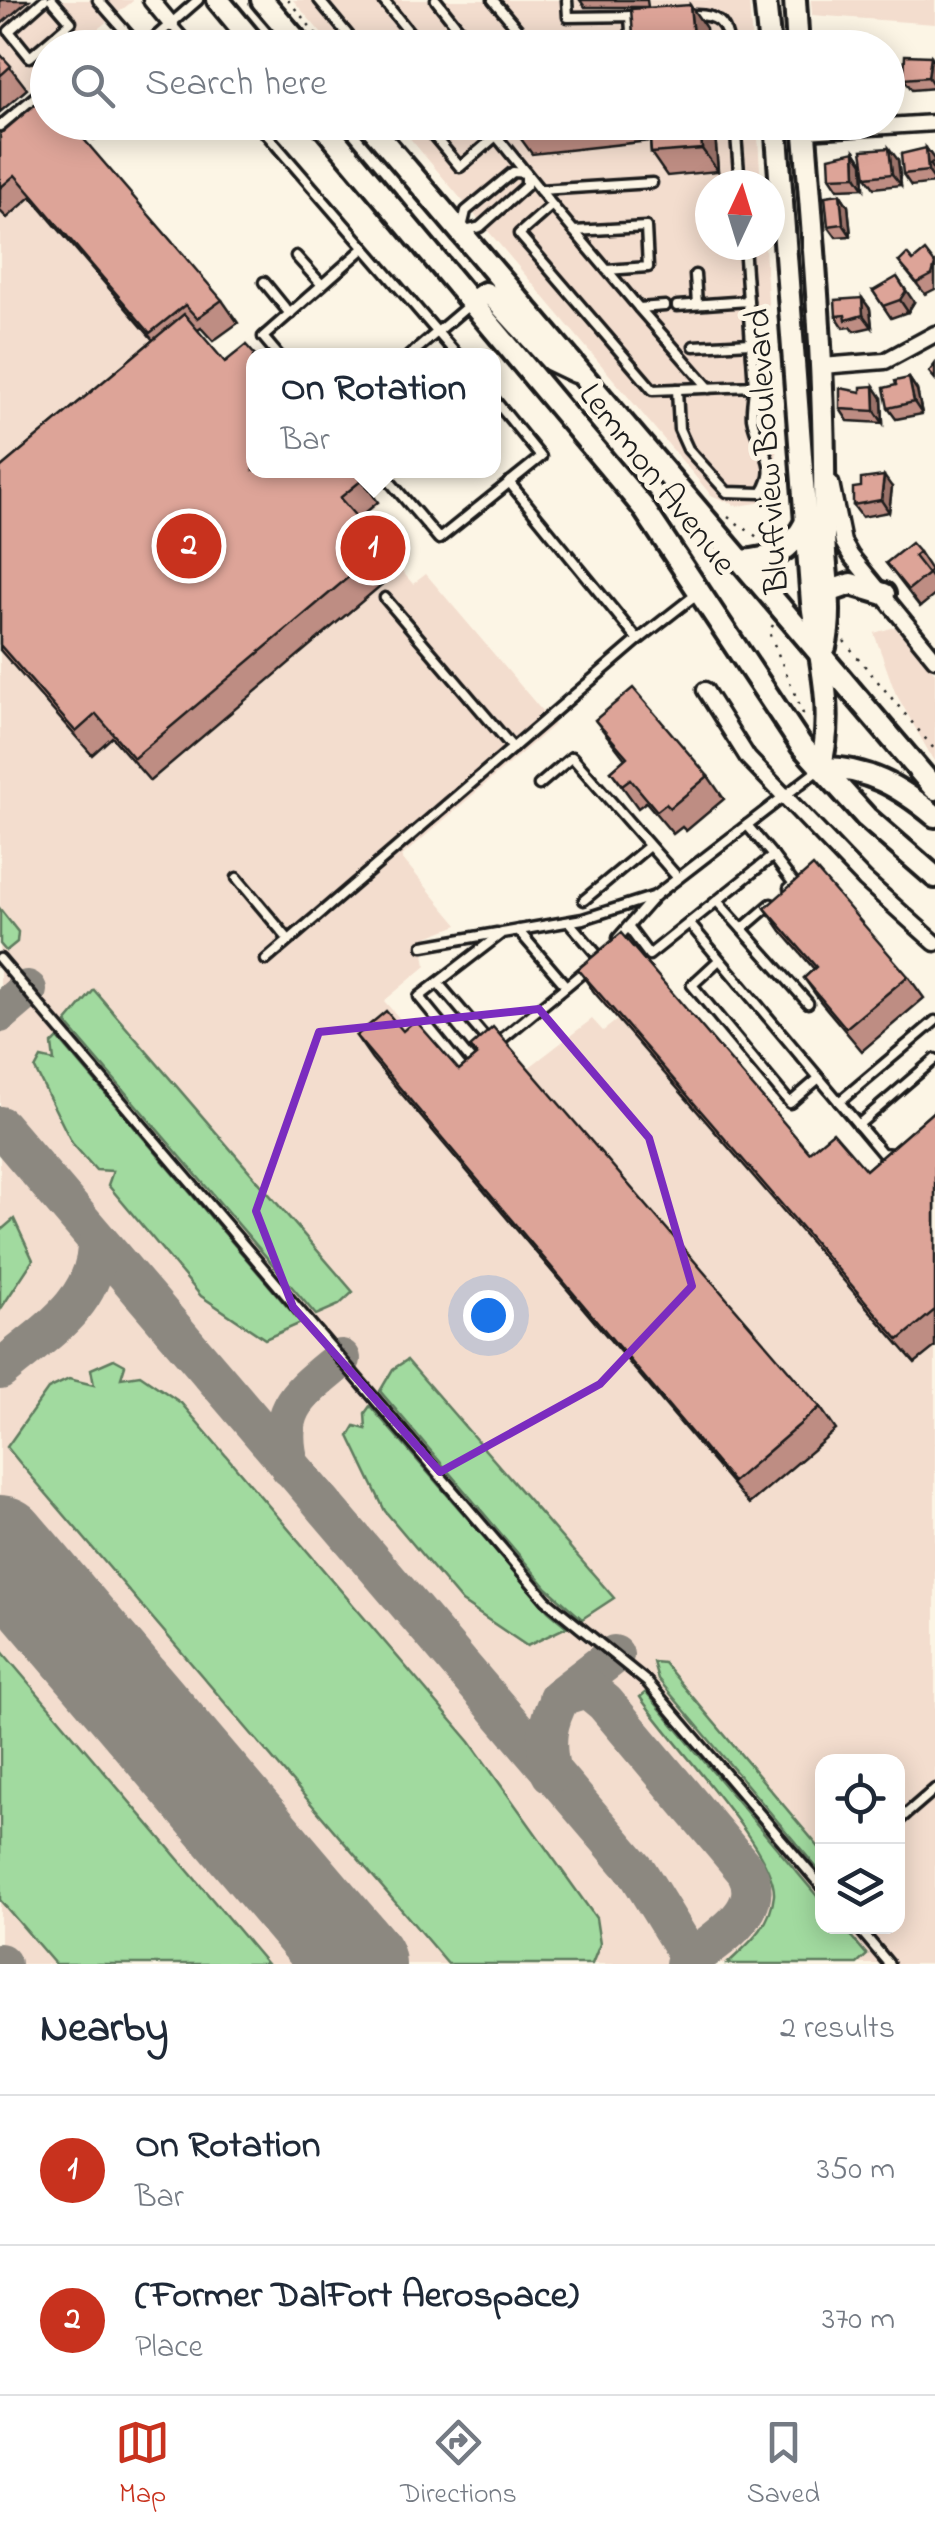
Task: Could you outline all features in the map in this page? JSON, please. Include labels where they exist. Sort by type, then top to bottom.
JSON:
[{"type":"main road","points":[[218,0],[243,30]]},
{"type":"main road","points":[[262,0],[287,30]]},
{"type":"main road","points":[[765,0],[768,30]]},
{"type":"main road","points":[[794,0],[796,30]]},
{"type":"main road","name":"Lemmon Avenue","points":[[335,140],[642,506],[702,590],[774,710],[820,768],[866,818],[935,877]]},
{"type":"main road","name":"Lemmon Avenue","points":[[382,140],[935,788]]},
{"type":"main road","name":"Bluffview Boulevard","points":[[778,140],[812,603],[823,654],[827,735],[820,768]]},
{"type":"main road","name":"Bluffview Boulevard","points":[[806,140],[826,458],[824,530],[830,627],[823,654]]},
{"type":"main road","points":[[433,257],[461,232]]},
{"type":"main road","points":[[472,302],[484,293],[493,297],[551,360],[583,375]]},
{"type":"main road","points":[[795,368],[822,366]]},
{"type":"main road","points":[[741,561],[779,555],[790,548],[806,522]]},
{"type":"main road","points":[[828,592],[851,584],[884,594]]},
{"type":"main road","points":[[820,768],[871,774],[905,791],[935,816]]},
{"type":"street","points":[[151,0],[172,24]]},
{"type":"street","points":[[905,124],[935,123]]},
{"type":"street","points":[[822,366],[885,361],[935,334]]},
{"type":"street","points":[[826,458],[843,542],[935,659]]},
{"type":"street","points":[[705,690],[748,758],[864,880],[935,944]]},
{"type":"lane","points":[[30,57],[9,30],[44,0]]},
{"type":"lane","points":[[52,0],[71,22],[62,30]]},
{"type":"lane","points":[[98,0],[126,30]]},
{"type":"lane","points":[[164,30],[198,0]]},
{"type":"lane","points":[[319,0],[344,30]]},
{"type":"lane","points":[[382,0],[407,30]]},
{"type":"lane","points":[[436,0],[460,30]]},
{"type":"lane","points":[[492,0],[518,30]]},
{"type":"lane","points":[[566,1],[568,17],[646,16]]},
{"type":"lane","points":[[678,15],[711,14],[728,30]]},
{"type":"lane","points":[[630,16],[631,30]]},
{"type":"lane","points":[[172,24],[177,30]]},
{"type":"lane","points":[[0,126],[30,101]]},
{"type":"lane","points":[[271,140],[451,348]]},
{"type":"lane","points":[[437,140],[460,168],[492,140]]},
{"type":"lane","points":[[499,140],[709,388]]},
{"type":"lane","points":[[736,140],[739,170]]},
{"type":"lane","points":[[513,172],[526,172],[526,186],[480,227],[461,232],[466,210],[513,172]]},
{"type":"lane","points":[[540,190],[652,183]]},
{"type":"lane","points":[[552,205],[519,234],[653,390],[754,386]]},
{"type":"lane","points":[[574,231],[646,227],[648,267],[607,270]]},
{"type":"lane","points":[[273,348],[264,337],[364,248]]},
{"type":"lane","points":[[296,256],[322,285]]},
{"type":"lane","points":[[677,389],[679,429],[688,450],[727,492],[744,496],[762,492],[772,478],[770,457],[752,419],[754,386],[745,260]]},
{"type":"lane","points":[[695,275],[697,304]]},
{"type":"lane","points":[[264,282],[290,314]]},
{"type":"lane","points":[[677,306],[748,301]]},
{"type":"lane","points":[[419,348],[472,302]]},
{"type":"lane","points":[[639,308],[665,306]]},
{"type":"lane","points":[[694,346],[751,343]]},
{"type":"lane","points":[[387,478],[439,539],[541,456],[501,408]]},
{"type":"lane","points":[[509,482],[638,640]]},
{"type":"lane","points":[[266,960],[638,640],[702,590]]},
{"type":"lane","points":[[385,598],[513,748]]},
{"type":"lane","points":[[539,785],[572,758],[678,878]]},
{"type":"lane","points":[[502,932],[419,997],[473,1063],[600,958],[655,896],[820,768]]},
{"type":"lane","points":[[742,929],[794,884],[747,825]]},
{"type":"lane","points":[[584,900],[649,846]]},
{"type":"lane","points":[[628,926],[649,956],[773,856]]},
{"type":"lane","points":[[237,878],[289,940]]},
{"type":"lane","points":[[423,946],[570,922],[655,896]]},
{"type":"lane","points":[[717,901],[808,1003]]},
{"type":"lane","points":[[570,922],[600,958]]},
{"type":"lane","points":[[689,924],[882,1154],[890,1155],[902,1147]]},
{"type":"lane","points":[[518,930],[566,986]]},
{"type":"lane","points":[[0,958],[546,1600],[647,1682],[815,1878]]},
{"type":"lane","points":[[720,960],[692,985],[790,1102],[819,1078]]},
{"type":"lane","points":[[438,983],[492,1047]]},
{"type":"lane","points":[[838,1102],[935,1021]]},
{"type":"lane","points":[[858,1125],[935,1059]]},
{"type":"lane","points":[[905,1815],[935,1789]]},
{"type":"lane","points":[[864,1934],[889,1964]]},
{"type":"path","points":[[288,0],[313,30]]},
{"type":"path","points":[[784,566],[788,588],[799,602]]},
{"type":"path","points":[[774,624],[768,632],[806,712],[798,720]]},
{"type":"path","points":[[839,635],[935,750]]},
{"type":"highlighted area","points":[[539,1009],[649,1138],[692,1286],[600,1384],[440,1472],[293,1307],[256,1211],[319,1032]]},
{"type":"shaded area","points":[[0,0],[133,0],[96,30],[30,30],[27,89],[0,57]]},
{"type":"shaded area","points":[[293,0],[749,0],[751,30],[319,30]]},
{"type":"shaded area","points":[[811,0],[935,0],[935,24],[812,15]]},
{"type":"shaded area","points":[[411,140],[758,140],[760,170],[695,170],[695,260],[766,260],[779,500],[737,506],[711,495]]},
{"type":"shaded area","points":[[31,198],[170,360],[246,461],[246,478],[357,478],[380,503],[359,521],[413,584],[426,574],[554,725],[401,857],[458,925],[422,939],[426,966],[384,1001],[425,1047],[468,1085],[527,1069],[592,1019],[603,1031],[617,1020],[593,992],[637,955],[825,1174],[881,1192],[935,1146],[935,1964],[0,1964],[0,211],[7,218]]},
{"type":"shaded area","points":[[895,627],[935,673],[935,763],[895,692],[874,633]]},
{"type":"green space","points":[[0,909],[18,932],[17,942],[6,951],[0,944]]},
{"type":"green space","points":[[94,990],[353,1292],[339,1305],[316,1315],[66,1023]]},
{"type":"green space","points":[[58,1038],[301,1323],[265,1339],[201,1296],[108,1185],[113,1171],[96,1170],[72,1143],[35,1069],[41,1058],[54,1061],[52,1044]]},
{"type":"green space","points":[[14,1219],[33,1260],[0,1310],[0,1231]]},
{"type":"green space","points":[[114,1359],[125,1365],[121,1378],[140,1375],[181,1403],[470,1742],[596,1918],[600,1944],[592,1964],[448,1964],[7,1447],[48,1389],[69,1379],[94,1385],[91,1369]]},
{"type":"green space","points":[[407,1360],[614,1598],[582,1619],[547,1588],[380,1391],[393,1369]]},
{"type":"green space","points":[[370,1406],[548,1611],[567,1627],[527,1646],[462,1602],[385,1511],[349,1436],[355,1426],[366,1429],[365,1413]]},
{"type":"green space","points":[[0,1649],[267,1964],[55,1964],[0,1900]]},
{"type":"green space","points":[[653,1662],[664,1663],[815,1843],[815,1866],[658,1679]]},
{"type":"green space","points":[[646,1692],[815,1894],[815,1934],[849,1934],[867,1955],[857,1964],[727,1964],[757,1934],[768,1916],[774,1895],[770,1876],[719,1796],[640,1697]]},
{"type":"building","points":[[690,5],[692,30],[633,30],[631,9]]},
{"type":"building","points":[[0,54],[11,66],[0,76]]},
{"type":"building","points":[[905,55],[931,56],[928,77],[905,79]]},
{"type":"building","points":[[30,109],[30,140],[84,140],[222,300],[197,318],[185,305],[150,333],[15,175],[0,188],[0,134]]},
{"type":"building","points":[[650,140],[701,140],[702,149],[651,153]]},
{"type":"building","points":[[889,148],[892,174],[866,177],[862,150]]},
{"type":"building","points":[[926,148],[928,171],[903,174],[901,154]]},
{"type":"building","points":[[855,151],[856,176],[830,177],[829,157]]},
{"type":"building","points":[[840,194],[843,224],[828,226],[825,196]]},
{"type":"building","points":[[925,251],[935,264],[932,275],[917,283],[899,262],[907,254],[913,261]]},
{"type":"building","points":[[897,277],[906,291],[900,300],[883,306],[873,291]]},
{"type":"building","points":[[862,298],[863,315],[846,320],[845,315],[836,316],[835,300]]},
{"type":"building","points":[[184,314],[225,362],[246,345],[249,348],[246,478],[360,478],[340,498],[383,548],[134,758],[96,714],[76,732],[0,645],[0,468]]},
{"type":"building","points":[[909,378],[914,402],[888,408],[884,388]]},
{"type":"building","points":[[874,386],[875,411],[840,409],[840,388],[861,392],[861,387]]},
{"type":"building","points":[[884,476],[881,500],[853,505],[853,488],[861,487],[861,479]]},
{"type":"building","points":[[911,543],[919,552],[914,556],[928,574],[908,590],[886,563]]},
{"type":"building","points":[[633,688],[708,776],[670,808],[666,804],[657,811],[630,779],[622,785],[611,771],[627,757],[595,720]]},
{"type":"building","points":[[813,866],[908,976],[846,1028],[804,978],[816,967],[765,908]]},
{"type":"building","points":[[621,933],[809,1152],[833,1132],[866,1170],[935,1110],[935,1310],[899,1340],[578,969]]},
{"type":"building","points":[[386,1011],[403,1031],[415,1020],[459,1070],[477,1055],[470,1047],[493,1027],[820,1407],[733,1482],[356,1036]]},
{"type":"taxiway","points":[[0,1013],[27,990]]},
{"type":"taxiway","points":[[0,1126],[638,1873],[694,1964]]},
{"type":"taxiway","points":[[0,1370],[76,1302],[94,1268],[97,1247]]},
{"type":"taxiway","points":[[290,1467],[285,1430],[288,1416],[302,1393],[341,1359]]},
{"type":"taxiway","points":[[0,1540],[59,1608]]},
{"type":"taxiway","points":[[558,1698],[614,1655]]},
{"type":"taxiway","points":[[551,1773],[548,1733],[556,1706],[561,1696],[587,1688],[605,1703],[746,1871],[751,1886],[744,1913],[722,1936],[685,1964]]},
{"type":"runway","points":[[0,1545],[356,1964]]},
{"type":"place","name":"(Former DalFort Aerospace)","points":[[189,546]]},
{"type":"place","name":"On Rotation","points":[[373,548]]}]
